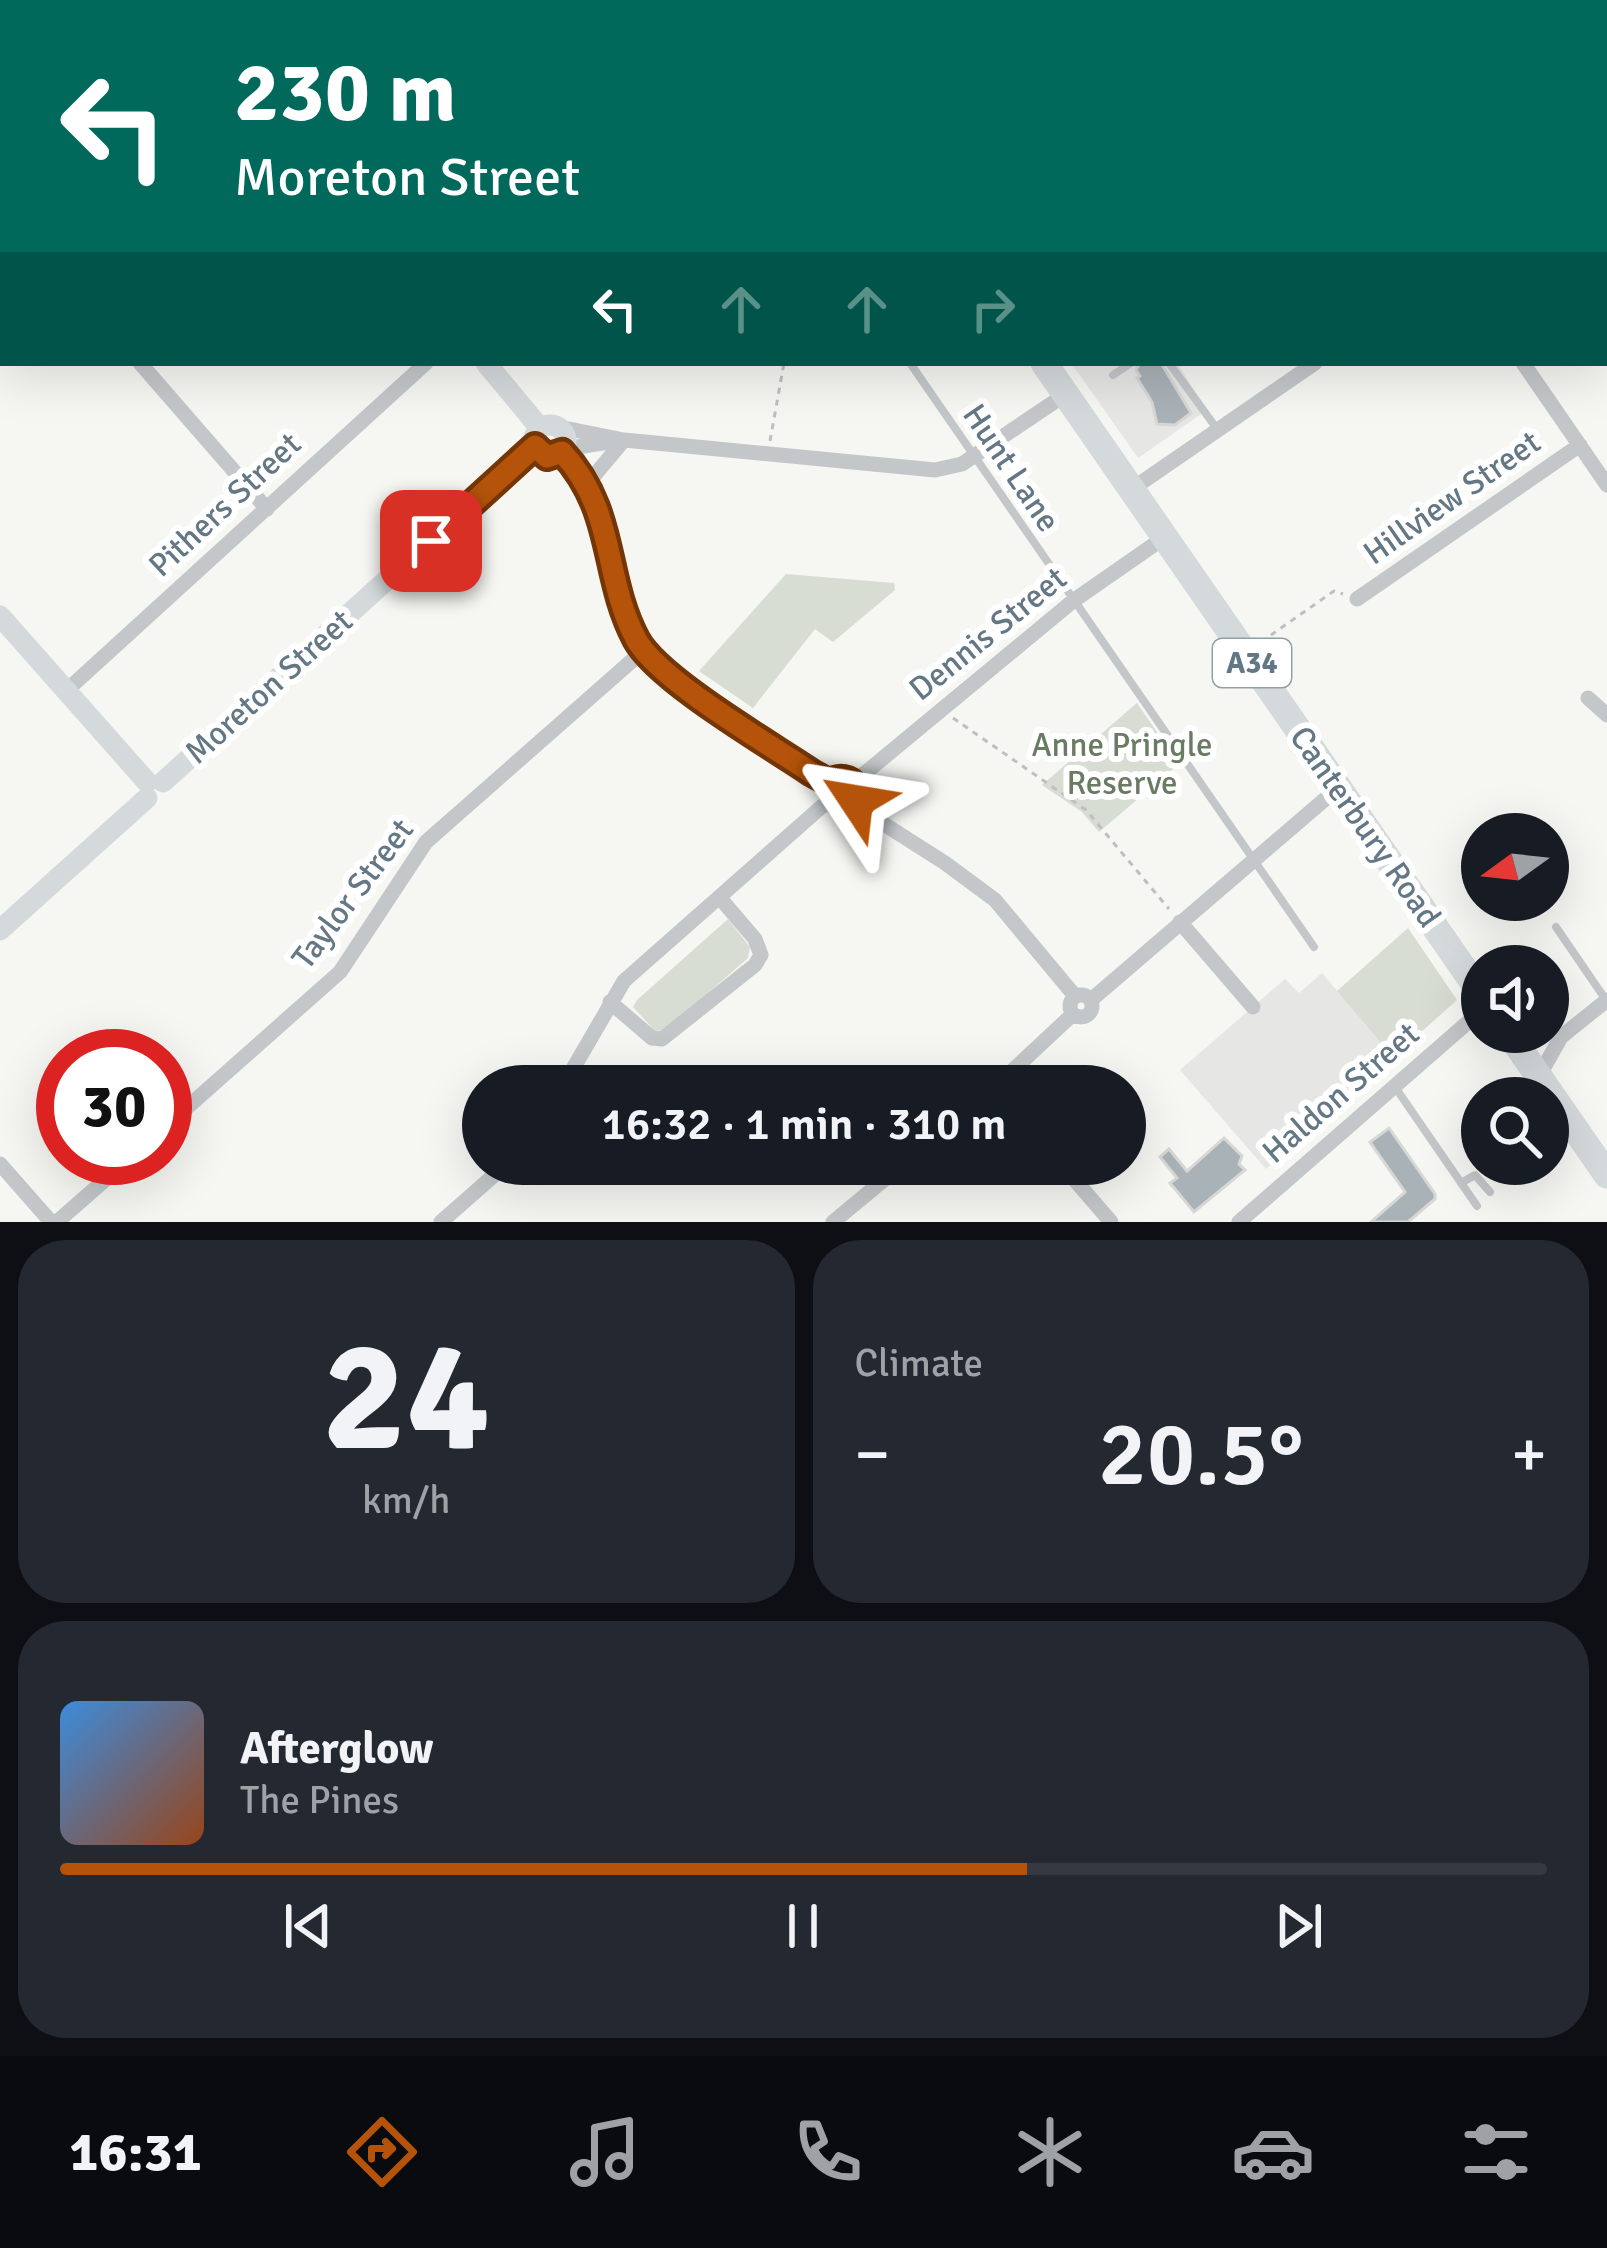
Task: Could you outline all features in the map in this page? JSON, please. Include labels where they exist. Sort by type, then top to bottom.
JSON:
[{"type":"highway","name":"Canterbury Road","points":[[1046,366],[1461,965]]},
{"type":"highway","points":[[1523,1053],[1607,1174]]},
{"type":"street","points":[[143,366],[267,509]]},
{"type":"street","name":"Pithers Street","points":[[66,691],[423,366]]},
{"type":"street","points":[[489,366],[588,483],[629,624],[643,651],[665,673],[830,783]]},
{"type":"street","points":[[1132,489],[1312,366]]},
{"type":"street","points":[[1525,366],[1607,484]]},
{"type":"street","points":[[552,441],[624,440],[934,470],[962,464],[1066,394]]},
{"type":"street","points":[[588,483],[624,440]]},
{"type":"street","name":"Moreton Street","points":[[0,930],[152,787],[552,441]]},
{"type":"street","name":"Hillview Street","points":[[1357,599],[1580,445]]},
{"type":"street","name":"Dennis Street","points":[[854,783],[1073,601],[1165,537]]},
{"type":"street","points":[[2,623],[152,787]]},
{"type":"street","name":"Taylor Street","points":[[192,1103],[340,972],[426,842],[643,651]]},
{"type":"street","points":[[1588,698],[1607,715]]},
{"type":"street","points":[[844,778],[854,783],[858,792],[854,805],[840,810],[828,802],[830,783],[844,778]]},
{"type":"street","points":[[1083,998],[1338,788]]},
{"type":"street","points":[[575,1065],[624,981],[828,802]]},
{"type":"street","points":[[854,805],[995,900],[1083,998],[1089,1013],[1083,1017],[1073,1014],[1018,1065]]},
{"type":"street","points":[[610,1002],[652,1038],[666,1038],[755,964],[761,955],[758,944],[721,898]]},
{"type":"street","points":[[1180,922],[1252,1007]]},
{"type":"street","points":[[1569,1031],[1607,1001]]},
{"type":"street","name":"Haldon Street","points":[[1239,1222],[1461,1028]]},
{"type":"street","points":[[1539,1076],[1552,1053]]},
{"type":"street","points":[[0,1164],[54,1222],[98,1185]]},
{"type":"street","points":[[441,1222],[483,1185]]},
{"type":"street","points":[[833,1222],[878,1185]]},
{"type":"street","points":[[1079,1185],[1111,1222]]},
{"type":"lane","name":"Hunt Lane","points":[[912,366],[1314,947]]},
{"type":"lane","points":[[1113,375],[1126,366]]},
{"type":"lane","points":[[1171,366],[1218,430]]},
{"type":"lane","points":[[1556,927],[1607,1001]]},
{"type":"lane","points":[[1394,1086],[1461,1183]]},
{"type":"lane","points":[[1462,1185],[1477,1206]]},
{"type":"lane","points":[[1484,1185],[1490,1192]]},
{"type":"path","points":[[767,455],[783,366]]},
{"type":"path","points":[[1260,643],[1334,591],[1357,599]]},
{"type":"path","points":[[942,710],[1085,810],[1180,922]]},
{"type":"shaded area","points":[[1073,366],[1179,366],[1207,410],[1138,458]]},
{"type":"shaded area","points":[[1322,973],[1393,1057],[1266,1169],[1180,1070],[1285,979],[1299,993]]},
{"type":"green space","points":[[786,574],[894,583],[895,590],[833,642],[815,629],[753,708],[699,671]]},
{"type":"green space","name":"Anne Pringle Reserve","points":[[1137,703],[1179,764],[1099,832],[1082,812],[1042,785]]},
{"type":"green space","points":[[728,919],[750,947],[748,958],[666,1030],[655,1031],[633,1007],[637,1000]]},
{"type":"green space","points":[[1408,928],[1457,1000],[1393,1057],[1337,991]]},
{"type":"building","points":[[1138,366],[1163,366],[1191,413],[1175,425],[1157,424]]},
{"type":"building","points":[[1389,1128],[1435,1194],[1408,1222],[1371,1222],[1405,1192],[1370,1142]]},
{"type":"building","points":[[1224,1138],[1242,1156],[1239,1164],[1245,1170],[1194,1212],[1170,1183],[1177,1178],[1160,1157],[1169,1149],[1187,1171]]},
{"type":"route","points":[[431,541],[535,446],[547,457],[562,452],[594,495],[629,624],[653,663],[812,773],[830,783],[849,780],[858,792],[856,801]]}]
